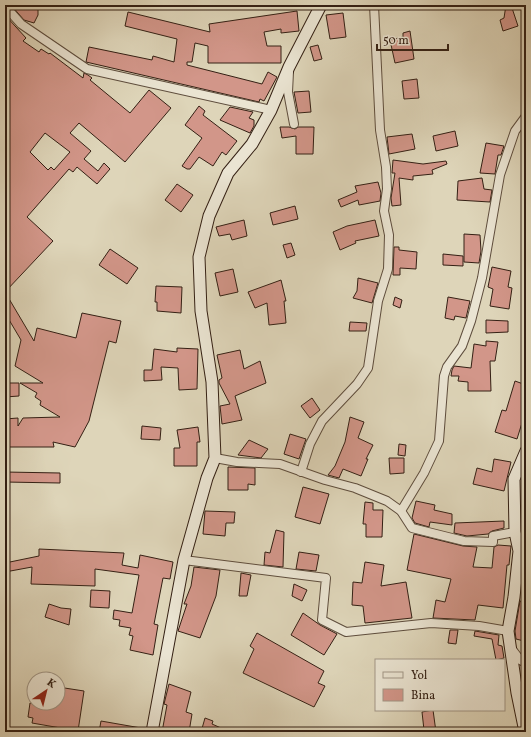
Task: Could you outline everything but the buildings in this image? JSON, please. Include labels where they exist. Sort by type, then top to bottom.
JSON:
[{"type":"street","points":[[152,732],[184,560],[207,478],[215,458],[212,382],[201,311],[199,257],[209,216],[228,173],[252,144],[271,110],[289,67],[320,5]]},
{"type":"street","points":[[301,472],[310,444],[322,421],[357,384],[368,368],[378,301],[388,269],[389,235],[384,211],[387,189],[386,167],[380,130],[374,5]]},
{"type":"street","points":[[5,6],[21,24],[86,69],[271,110]]},
{"type":"street","points":[[289,67],[288,92],[294,124]]},
{"type":"street","points":[[401,511],[424,473],[439,442],[444,376],[447,368],[462,346],[471,321],[482,278],[500,175],[515,131],[526,116]]},
{"type":"street","points":[[525,732],[517,693],[508,632],[522,553],[515,532],[514,479],[526,452]]},
{"type":"street","points":[[215,458],[237,462],[280,464],[325,480],[356,488],[387,501],[401,511],[412,528],[464,541],[493,542],[493,536],[515,532]]},
{"type":"street","points":[[184,560],[326,578],[322,620],[346,632],[431,623],[479,626],[508,632]]},
{"type":"street","points":[[511,647],[520,660],[526,663]]}]
